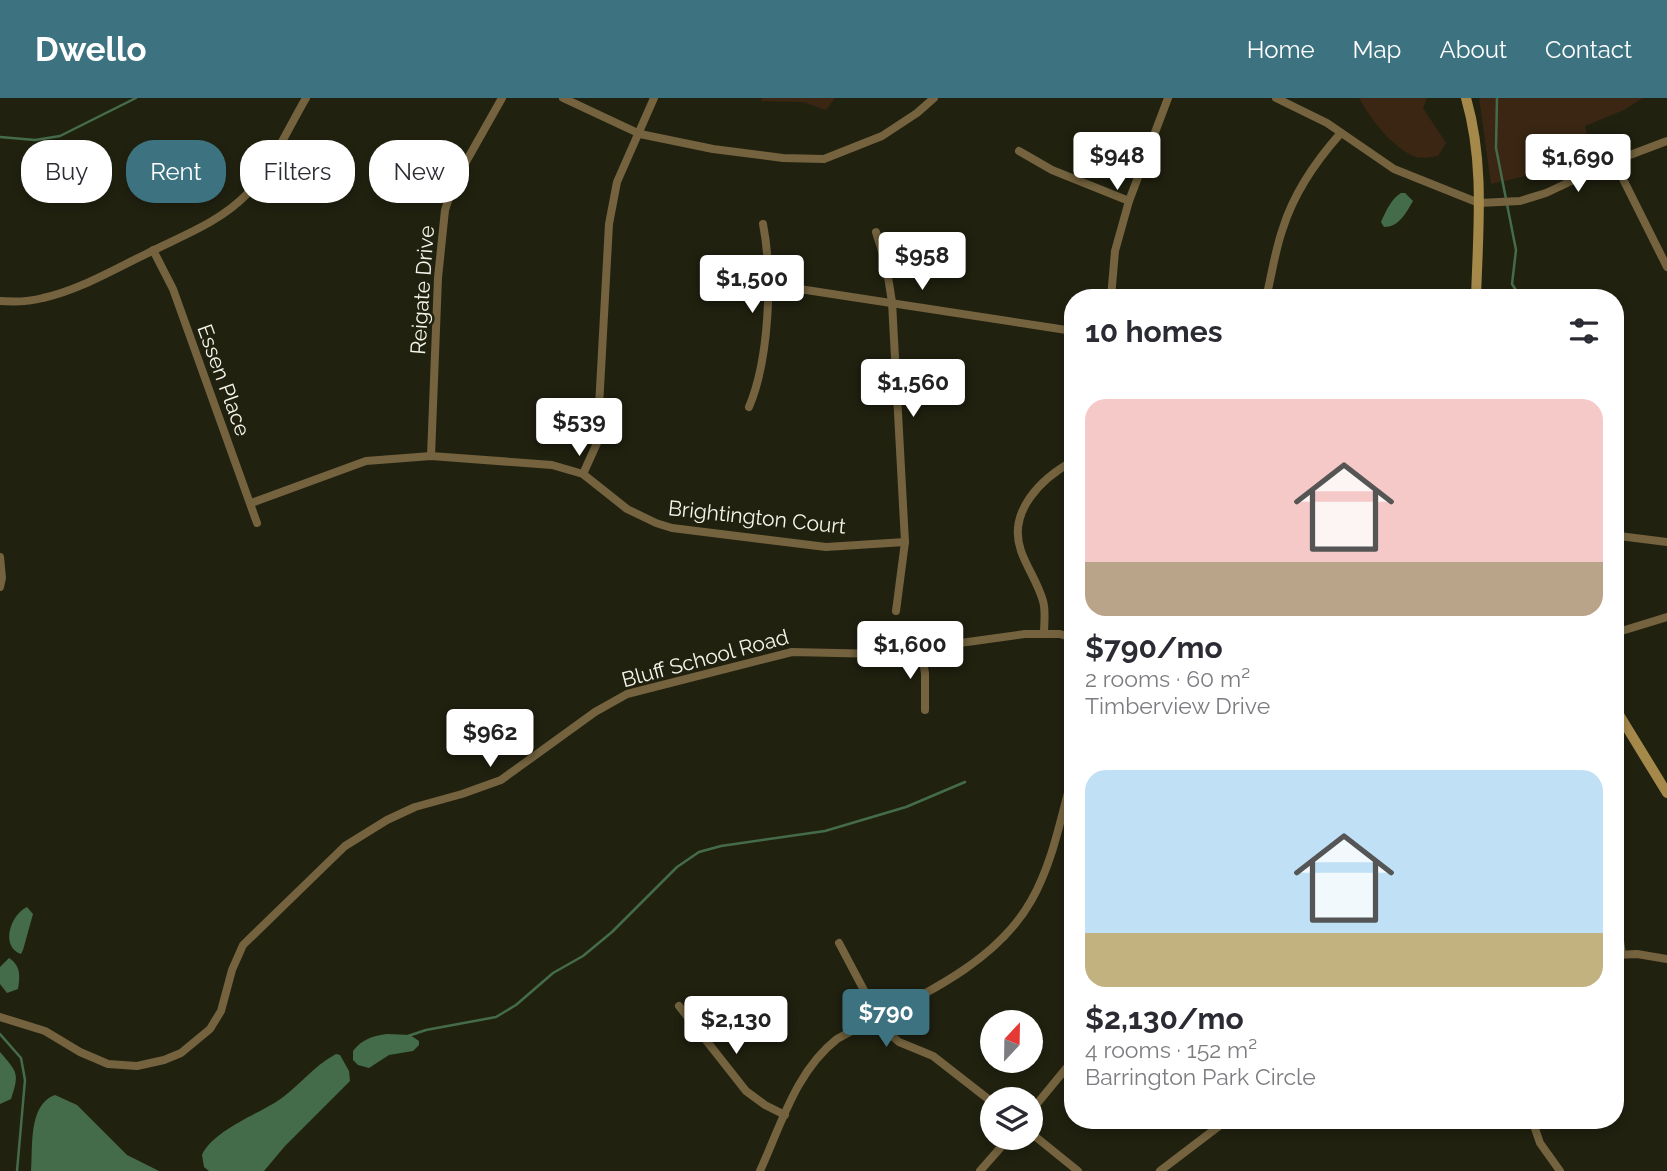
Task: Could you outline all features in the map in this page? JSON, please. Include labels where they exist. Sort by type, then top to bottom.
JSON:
[{"type":"main road","points":[[1466,98],[1479,155],[1476,289]]},
{"type":"main road","points":[[1624,723],[1667,793]]},
{"type":"street","points":[[0,301],[43,298],[90,281],[183,237],[229,210],[249,192],[306,98]]},
{"type":"street","name":"Reigate Drive","points":[[430,456],[438,278],[444,210],[454,183],[502,98]]},
{"type":"street","points":[[563,98],[640,134],[713,149],[783,158],[824,159],[882,136],[934,98]]},
{"type":"street","points":[[583,474],[597,443],[609,224],[617,182],[654,98]]},
{"type":"street","points":[[1112,289],[1115,251],[1129,201],[1168,98]]},
{"type":"street","points":[[1276,98],[1309,113],[1394,169],[1479,203],[1520,201],[1546,193],[1614,161],[1667,141]]},
{"type":"street","points":[[1268,289],[1289,213],[1321,156],[1340,134]]},
{"type":"street","points":[[1019,151],[1052,170],[1129,201]]},
{"type":"street","points":[[1614,161],[1667,267]]},
{"type":"street","points":[[749,407],[758,388],[765,349],[767,284],[763,225]]},
{"type":"street","points":[[876,232],[886,264],[892,302],[905,542],[896,611]]},
{"type":"street","name":"Essen Place","points":[[153,250],[173,289],[257,523]]},
{"type":"street","points":[[767,284],[1064,330]]},
{"type":"street","name":"Brightington Court","points":[[251,503],[366,461],[430,456],[537,463],[583,474],[642,518],[672,528],[826,547],[905,542]]},
{"type":"street","points":[[1044,633],[1044,607],[1021,550],[1020,522],[1034,490],[1064,466]]},
{"type":"street","points":[[1624,537],[1667,542]]},
{"type":"street","points":[[0,557],[0,587]]},
{"type":"street","points":[[1624,630],[1667,617]]},
{"type":"street","name":"Bluff School Road","points":[[0,1017],[45,1031],[80,1052],[108,1064],[149,1065],[173,1057],[200,1038],[216,1020],[225,1001],[238,954],[249,937],[339,852],[387,820],[435,800],[501,780],[595,712],[627,694],[792,652],[881,654],[1007,636],[1044,633],[1064,636]]},
{"type":"street","points":[[921,650],[925,673],[925,710]]},
{"type":"street","points":[[760,1171],[804,1074],[825,1048],[836,1039],[958,972],[975,961],[1011,928],[1031,902],[1040,883],[1064,807]]},
{"type":"street","points":[[839,943],[886,1030],[899,1042],[933,1056],[980,1093]]},
{"type":"street","points":[[1624,955],[1648,955],[1667,959]]},
{"type":"street","points":[[679,1006],[746,1091],[785,1115]]},
{"type":"street","points":[[1043,1096],[1064,1071]]},
{"type":"street","points":[[1160,1171],[1215,1129]]},
{"type":"street","points":[[1535,1129],[1540,1143],[1560,1171]]},
{"type":"street","points":[[1043,1143],[1078,1171]]},
{"type":"street","points":[[980,1171],[998,1150]]},
{"type":"shaded area","points":[[762,98],[835,98],[826,110],[803,102],[761,101]]},
{"type":"shaded area","points":[[1359,98],[1427,98],[1423,108],[1446,143],[1438,156],[1418,158],[1407,153],[1391,140],[1369,115]]},
{"type":"shaded area","points":[[1479,98],[1643,98],[1624,110],[1585,126],[1592,155],[1548,171],[1491,184]]},
{"type":"shaded area","points":[[1401,193],[1405,193],[1413,201],[1398,222],[1384,227],[1381,222],[1385,214]]},
{"type":"shaded area","points":[[27,907],[33,914],[21,954],[11,945],[9,938],[16,917]]},
{"type":"shaded area","points":[[9,958],[18,968],[19,980],[18,989],[7,993],[0,984],[0,967]]},
{"type":"shaded area","points":[[387,1034],[410,1035],[419,1041],[419,1045],[413,1051],[389,1055],[369,1068],[358,1065],[353,1060],[353,1051],[360,1044],[372,1037]]},
{"type":"shaded area","points":[[0,1052],[13,1069],[16,1078],[11,1099],[0,1104]]},
{"type":"shaded area","points":[[336,1054],[340,1055],[349,1071],[350,1081],[264,1171],[209,1171],[204,1167],[202,1155],[215,1139],[276,1102]]},
{"type":"shaded area","points":[[55,1095],[77,1105],[127,1155],[159,1171],[31,1171],[36,1117],[46,1100]]},
{"type":"waterway","points":[[0,137],[35,140],[60,136],[136,98]]},
{"type":"waterway","points":[[1497,98],[1496,148],[1516,250],[1512,284],[1515,289]]},
{"type":"waterway","points":[[408,1036],[496,1017],[516,1005],[553,973],[583,956],[612,932],[677,867],[699,852],[721,846],[825,831],[906,807],[965,782]]},
{"type":"waterway","points":[[0,1034],[21,1058],[25,1080],[17,1171]]}]
